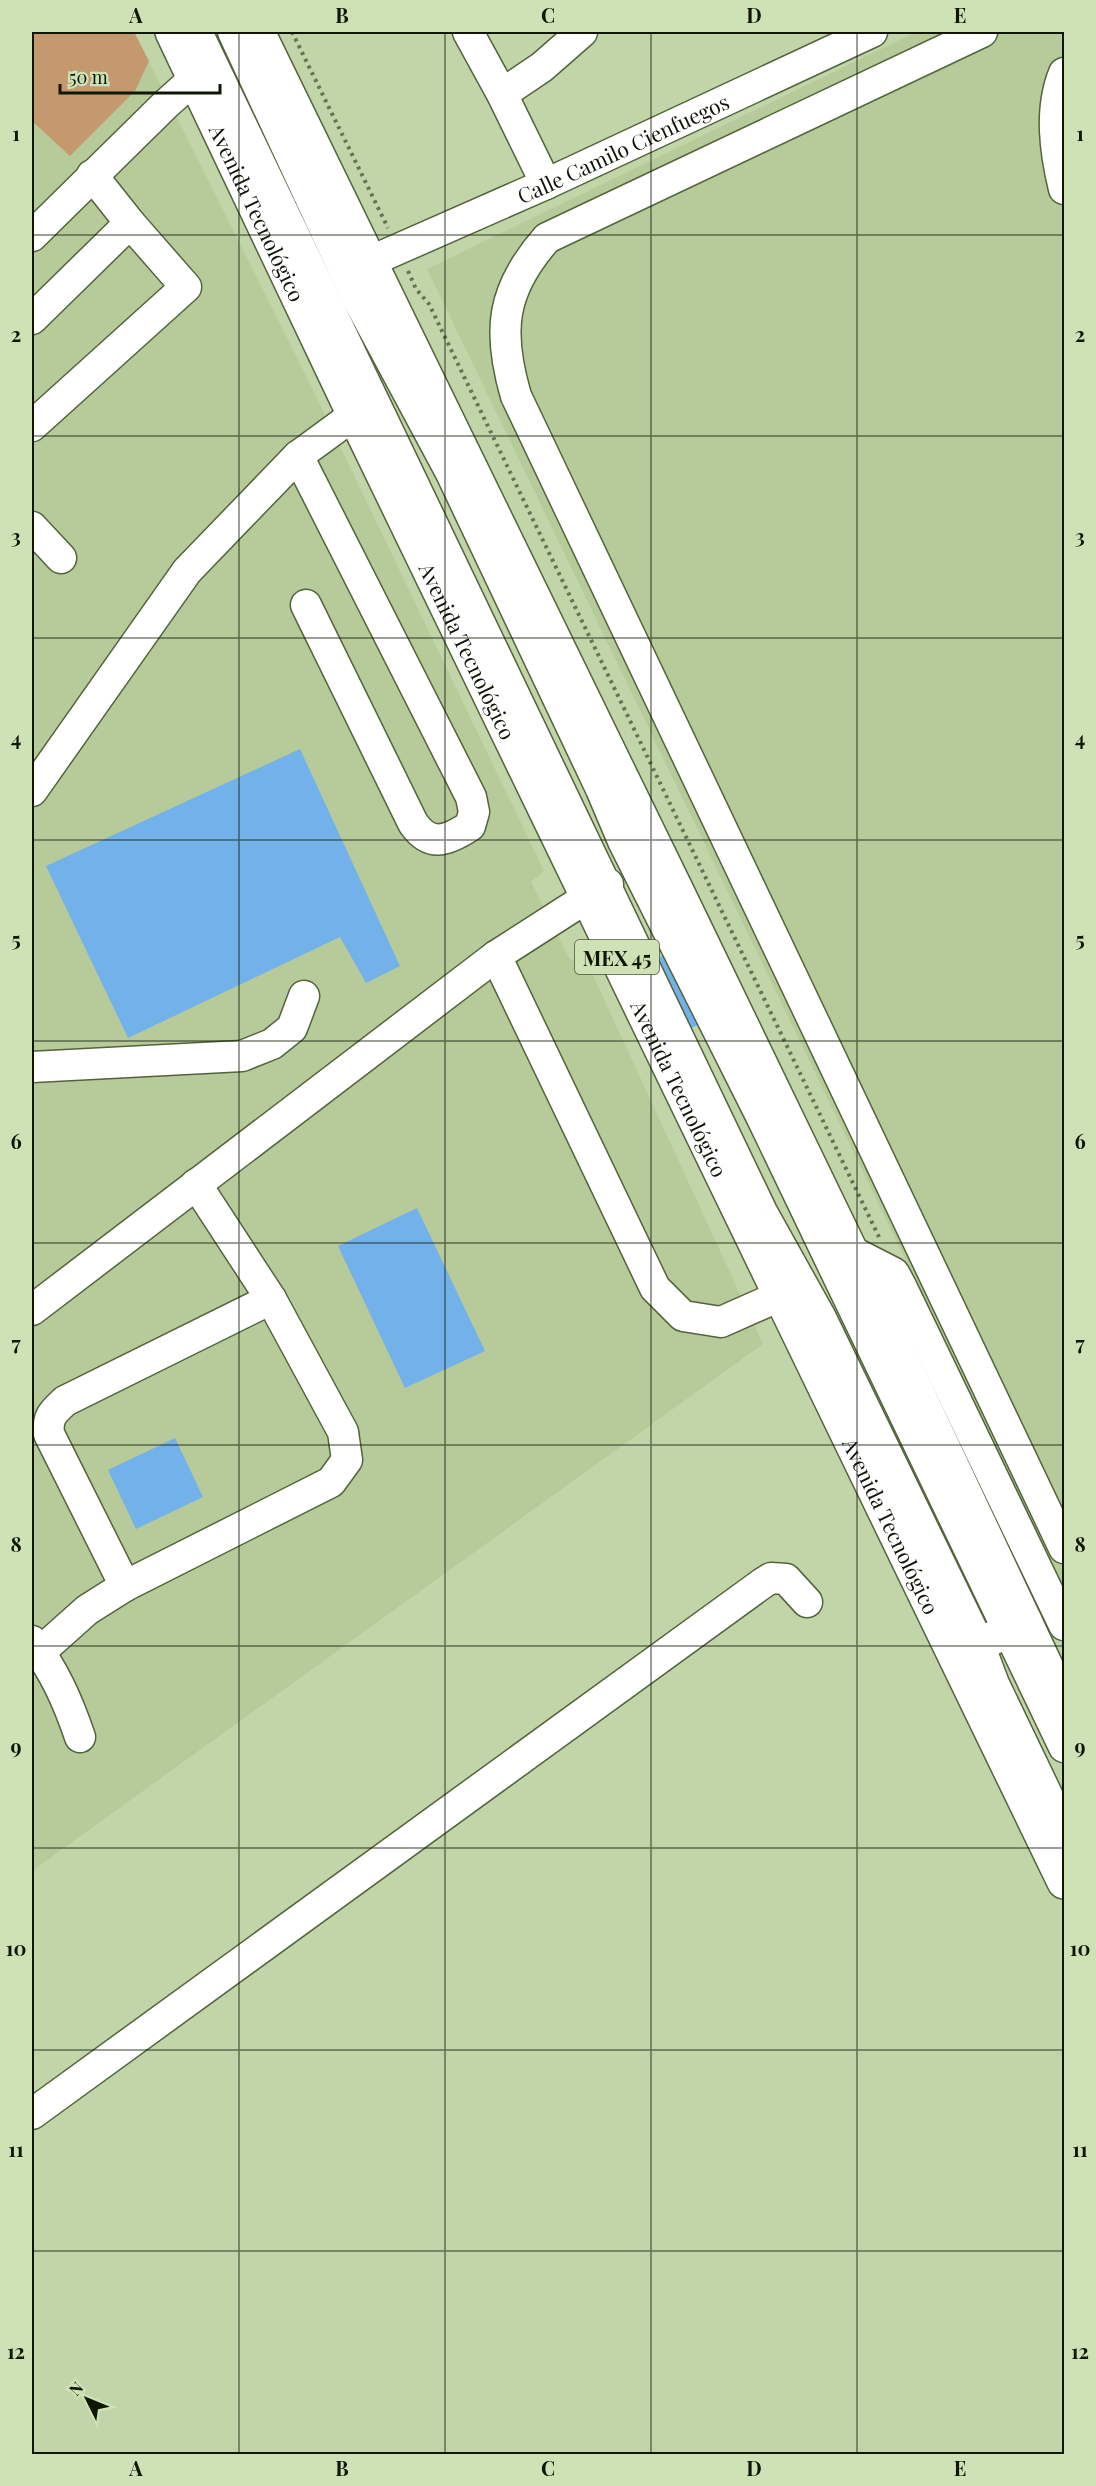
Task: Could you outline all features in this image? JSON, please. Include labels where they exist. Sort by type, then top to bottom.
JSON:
[{"type":"main road","name":"Avenida Tecnológico","points":[[172,32],[204,72],[354,415],[597,890],[782,1295],[968,1650],[1065,1882]]},
{"type":"main road","points":[[248,37],[384,254],[649,863],[851,1251],[1017,1625],[1065,1704]]},
{"type":"main road","points":[[968,1650],[1017,1625]]},
{"type":"street","points":[[197,32],[204,72],[597,890],[762,1212],[821,1318],[968,1650],[994,1684],[1065,1830]]},
{"type":"street","points":[[468,32],[502,94],[546,184]]},
{"type":"street","points":[[502,94],[542,67],[582,32]]},
{"type":"street","name":"Calle Camilo Cienfuegos","points":[[384,254],[546,184],[872,32]]},
{"type":"street","points":[[982,32],[547,238],[528,259],[511,293],[504,324],[507,363],[516,396],[1065,1548]]},
{"type":"street","points":[[32,236],[92,175],[204,72],[248,37],[356,296],[451,473],[649,863],[761,1116],[1017,1625],[1065,1747]]},
{"type":"street","points":[[1065,73],[1056,108],[1059,166],[1065,189]]},
{"type":"street","points":[[32,426],[186,287],[92,175]]},
{"type":"street","points":[[32,319],[130,223]]},
{"type":"street","points":[[32,791],[187,571],[298,456],[354,415]]},
{"type":"street","points":[[298,456],[471,797],[474,812],[470,826],[460,832],[432,841],[421,834],[413,823],[306,605]]},
{"type":"street","points":[[32,527],[61,558]]},
{"type":"street","points":[[32,1310],[496,956],[597,890],[649,863]]},
{"type":"street","points":[[496,956],[655,1288],[683,1316],[721,1322],[782,1295]]},
{"type":"street","points":[[32,1066],[242,1056],[272,1044],[292,1028],[304,996]]},
{"type":"street","points":[[80,1737],[66,1697],[54,1672],[36,1647],[124,1586],[332,1482],[347,1460],[343,1432],[271,1299],[196,1184]]},
{"type":"street","points":[[851,1251],[894,1274],[1065,1625]]},
{"type":"street","points":[[124,1586],[49,1434],[48,1422],[52,1412],[65,1401],[271,1299]]},
{"type":"street","points":[[32,2114],[763,1583],[771,1578],[786,1579],[807,1602]]},
{"type":"path","points":[[292,32],[384,254],[429,304],[886,1251],[894,1274]]},
{"type":"shaded area","points":[[32,32],[134,32],[313,390],[544,871],[531,882],[569,958],[592,973],[763,1344],[32,1871]]},
{"type":"shaded area","points":[[32,32],[134,32],[149,61],[135,91],[70,156],[32,123]]},
{"type":"shaded area","points":[[916,32],[1064,32],[1064,1588],[427,269]]},
{"type":"building","points":[[300,749],[400,966],[366,983],[340,937],[128,1038],[46,866]]},
{"type":"building","points":[[668,953],[701,1024],[688,1029],[654,960]]},
{"type":"building","points":[[417,1208],[485,1351],[405,1388],[338,1246]]},
{"type":"building","points":[[175,1438],[203,1497],[136,1529],[108,1470]]}]
